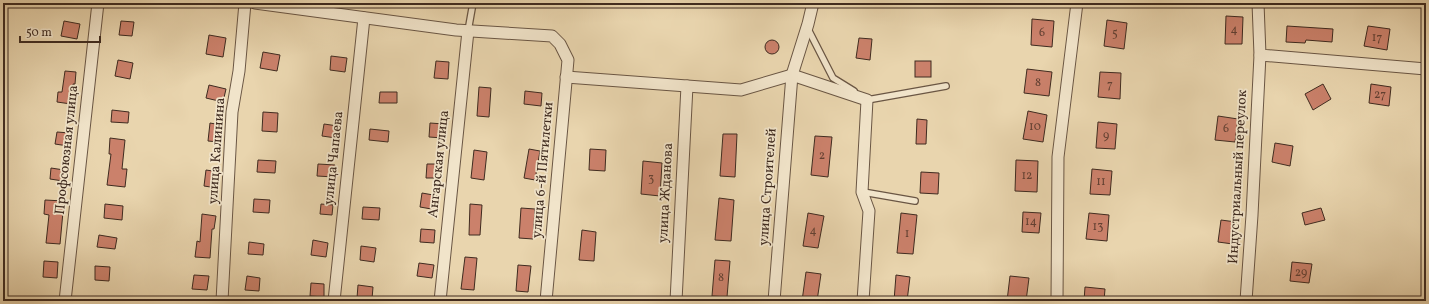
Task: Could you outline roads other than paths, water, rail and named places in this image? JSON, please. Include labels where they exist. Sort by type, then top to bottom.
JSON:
[{"type":"street","name":"Профсоюзная улица","points":[[66,301],[98,3]]},
{"type":"street","name":"улица Калинина","points":[[222,301],[232,112],[239,70],[246,3]]},
{"type":"street","points":[[255,3],[300,6],[364,18],[468,31]]},
{"type":"street","name":"улица Строителей","points":[[774,301],[792,75],[813,3]]},
{"type":"street","points":[[1057,301],[1058,157],[1077,3]]},
{"type":"street","name":"Индустриальный переулок","points":[[1246,301],[1260,55],[1258,3]]},
{"type":"street","name":"улица Чапаева","points":[[334,301],[364,18]]},
{"type":"street","name":"улица 6-й Пятилетки","points":[[468,31],[552,36],[560,44],[568,60],[546,301]]},
{"type":"street","name":"Ангарская улица","points":[[440,301],[468,31]]},
{"type":"street","points":[[1260,55],[1426,69]]},
{"type":"street","points":[[566,77],[741,90],[792,75],[867,100],[862,192],[869,211],[863,301]]},
{"type":"street","name":"улица Жданова","points":[[676,301],[687,86]]},
{"type":"lane","points":[[468,31],[473,3]]},
{"type":"lane","points":[[807,27],[833,78],[867,100],[946,86]]},
{"type":"lane","points":[[862,192],[915,201]]}]
